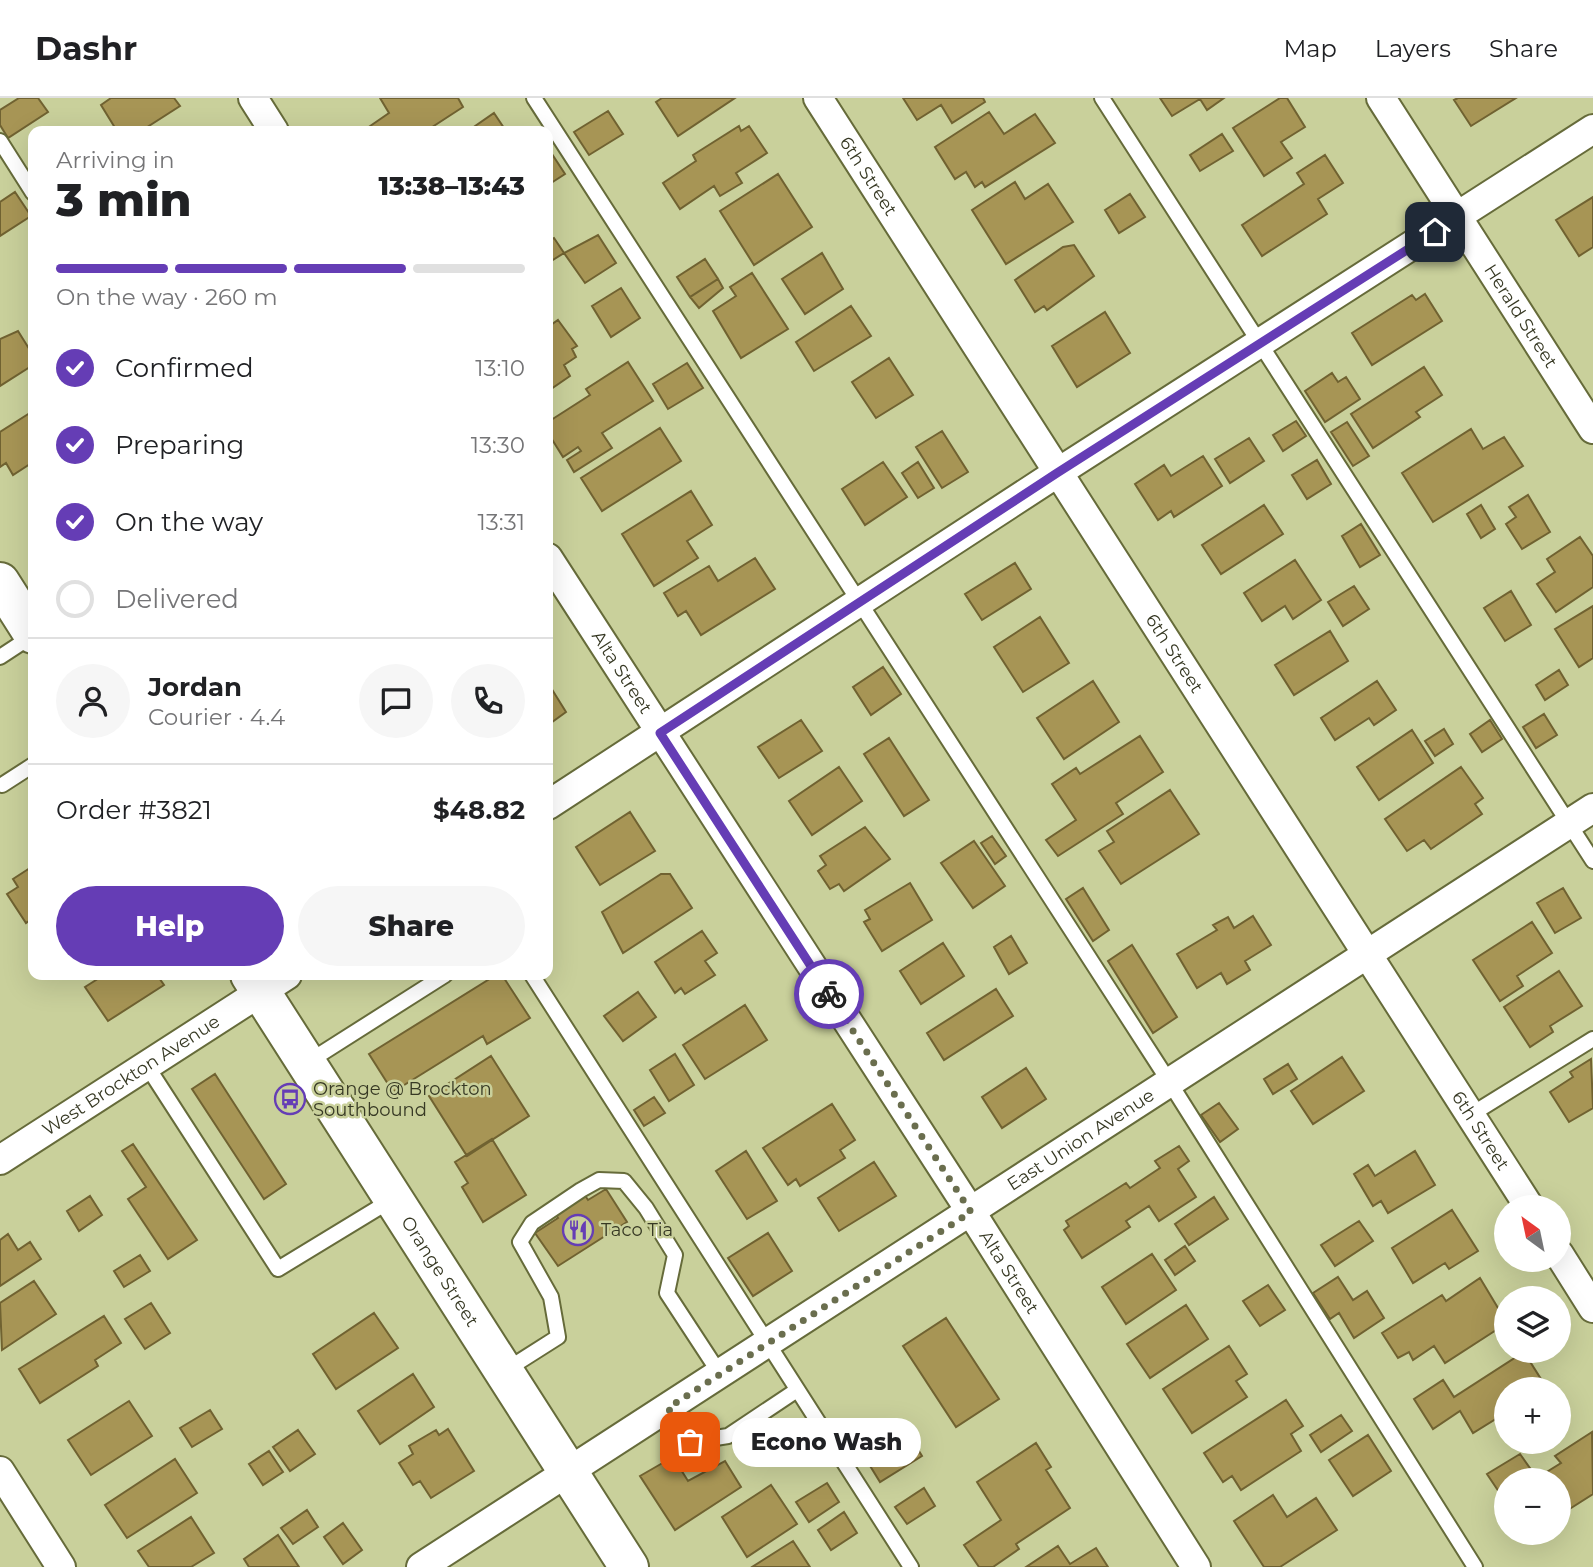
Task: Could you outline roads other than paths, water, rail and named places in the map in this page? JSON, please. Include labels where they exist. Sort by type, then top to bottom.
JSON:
[{"type":"main road","points":[[0,582],[28,622]]},
{"type":"main road","name":"Orange Street","points":[[266,980],[307,1063],[629,1567]]},
{"type":"street","points":[[253,98],[271,126]]},
{"type":"street","name":"6th Street","points":[[818,98],[1522,1195]]},
{"type":"street","name":"Herald Street","points":[[1381,98],[1593,429]]},
{"type":"street","points":[[553,802],[1057,473],[1593,130]]},
{"type":"street","name":"Alta Street","points":[[553,566],[971,1212],[1196,1567]]},
{"type":"street","name":"East Union Avenue","points":[[421,1567],[1593,808]]},
{"type":"street","name":"West Brockton Avenue","points":[[0,1160],[147,1066],[266,980]]},
{"type":"street","points":[[1570,1272],[1593,1308]]},
{"type":"street","points":[[0,1471],[61,1567]]},
{"type":"lane","points":[[534,98],[552,126]]},
{"type":"lane","points":[[1102,98],[1593,861]]},
{"type":"lane","points":[[553,128],[1170,1083],[1475,1567]]},
{"type":"lane","points":[[0,141],[28,185]]},
{"type":"lane","points":[[0,657],[28,629]]},
{"type":"lane","points":[[1,785],[28,768]]},
{"type":"lane","points":[[307,1063],[437,980]]},
{"type":"lane","points":[[535,980],[911,1567]]},
{"type":"lane","points":[[1472,1114],[1593,1039]]},
{"type":"lane","points":[[147,1066],[278,1269],[394,1198]]},
{"type":"lane","points":[[505,1371],[558,1337],[551,1297],[520,1242],[532,1223],[599,1180],[624,1181],[646,1208],[668,1243],[675,1255],[667,1293],[720,1374]]},
{"type":"lane","points":[[668,1408],[690,1442],[728,1436],[797,1390]]},
{"type":"place","name":"Orange @ Brockton Southbound","points":[[290,1099]]},
{"type":"place","name":"Taco Tia","points":[[578,1230]]},
{"type":"place","name":"Econo Wash","points":[[690,1442]]}]
